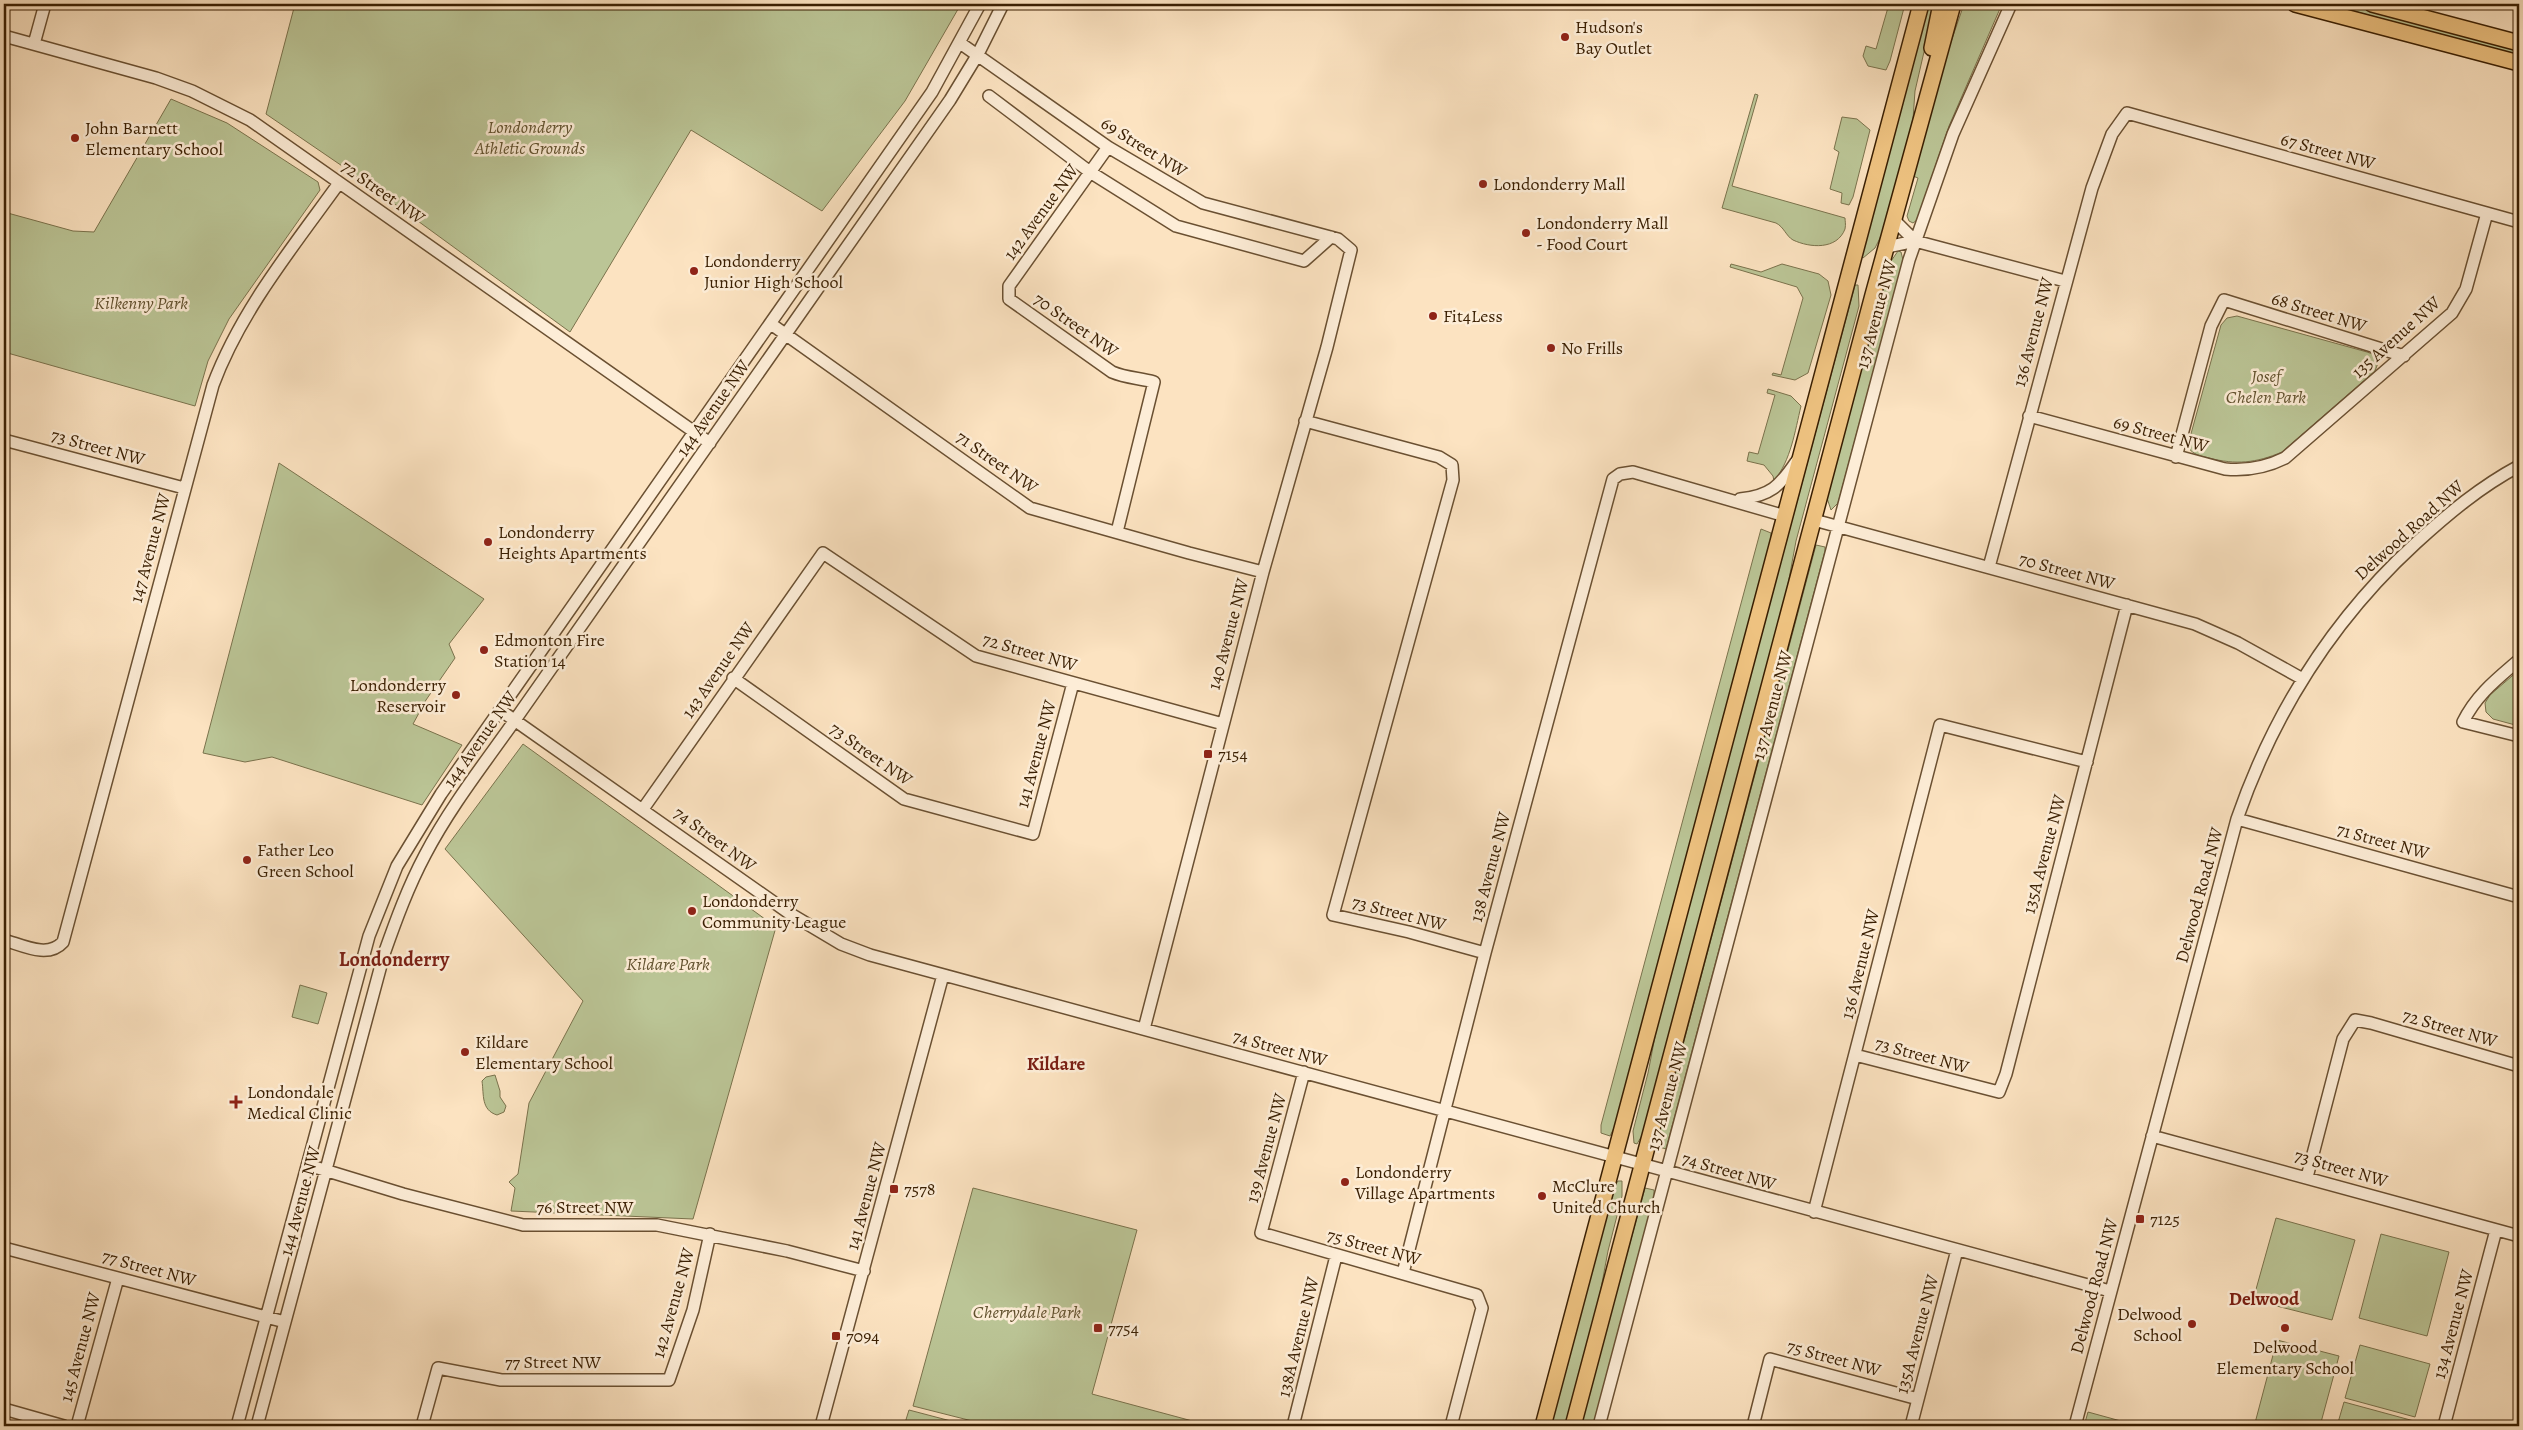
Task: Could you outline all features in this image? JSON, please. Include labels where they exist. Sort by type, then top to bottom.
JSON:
[{"type":"main road","name":"137 Avenue NW","points":[[1543,1426],[1921,4]]},
{"type":"main road","points":[[1924,114],[1930,58],[1941,4]]},
{"type":"main road","name":"137 Avenue NW","points":[[1573,1426],[1894,220],[1954,4]]},
{"type":"main road","points":[[2295,4],[2519,63]]},
{"type":"main road","points":[[2372,4],[2519,43]]},
{"type":"street","points":[[34,44],[45,4]]},
{"type":"street","name":"144 Avenue NW","points":[[237,1426],[369,936],[397,866],[419,828],[500,710],[772,324],[932,92],[980,4]]},
{"type":"street","name":"144 Avenue NW","points":[[257,1426],[384,954],[403,900],[425,854],[448,817],[515,720],[950,100],[978,54],[1003,4]]},
{"type":"street","name":"137 Avenue NW","points":[[1599,1426],[1915,241],[1953,134],[2011,4]]},
{"type":"street","name":"72 Street NW","points":[[4,36],[120,67],[192,91],[250,120],[710,443]]},
{"type":"street","name":"69 Street NW","points":[[960,43],[1108,147],[1203,203],[1338,239],[1351,250]]},
{"type":"street","points":[[989,96],[1090,172],[1176,226],[1304,261],[1331,237]]},
{"type":"street","name":"67 Street NW","points":[[2127,113],[2519,222]]},
{"type":"street","name":"136 Avenue NW","points":[[1989,567],[2065,281],[2092,188],[2112,134],[2127,113]]},
{"type":"street","name":"142 Avenue NW","points":[[1009,299],[1009,286],[1108,147]]},
{"type":"street","name":"147 Avenue NW","points":[[4,940],[39,950],[56,950],[63,942],[206,406],[224,356],[258,296],[340,183]]},
{"type":"street","name":"135 Avenue NW","points":[[2285,458],[2452,313],[2466,289],[2487,213]]},
{"type":"street","points":[[1894,220],[1915,241]]},
{"type":"street","points":[[1887,247],[1915,241],[2065,281]]},
{"type":"street","name":"140 Avenue NW","points":[[1144,1029],[1263,572],[1306,421],[1351,250]]},
{"type":"street","name":"70 Street NW","points":[[1009,299],[1112,372],[1124,377],[1138,377],[1154,382],[1117,532]]},
{"type":"street","name":"68 Street NW","points":[[2176,457],[2211,326],[2224,300],[2404,356]]},
{"type":"street","name":"71 Street NW","points":[[772,324],[1030,508],[1263,572]]},
{"type":"street","name":"69 Street NW","points":[[2029,416],[2176,457],[2235,470],[2266,466],[2285,458]]},
{"type":"street","name":"73 Street NW","points":[[1306,421],[1439,457],[1452,465],[1453,480],[1333,916],[1409,932],[1485,953]]},
{"type":"street","name":"73 Street NW","points":[[4,440],[184,488]]},
{"type":"street","name":"137 Avenue NW","points":[[1731,499],[1756,497],[1776,488],[1802,454]]},
{"type":"street","name":"Delwood Road NW","points":[[2074,1426],[2237,819],[2269,738],[2302,678],[2337,628],[2399,558],[2469,497],[2519,466]]},
{"type":"street","name":"138 Avenue NW","points":[[1403,1273],[1485,953],[1613,479],[1620,474],[1633,472],[1731,499]]},
{"type":"street","points":[[1731,499],[1785,516]]},
{"type":"street","name":"70 Street NW","points":[[1814,520],[2127,605],[2218,633],[2302,678]]},
{"type":"street","name":"72 Street NW","points":[[823,553],[976,656],[1223,724]]},
{"type":"street","name":"143 Avenue NW","points":[[644,809],[733,678],[823,553]]},
{"type":"street","name":"135A Avenue NW","points":[[1980,1089],[1999,1092],[2006,1074],[2127,605]]},
{"type":"street","points":[[2519,660],[2483,691],[2470,707],[2463,722],[2519,736]]},
{"type":"street","name":"73 Street NW","points":[[733,678],[904,799],[1033,834]]},
{"type":"street","name":"141 Avenue NW","points":[[1033,834],[1073,683]]},
{"type":"street","name":"74 Street NW","points":[[500,710],[644,809],[814,930],[841,944],[870,955],[1643,1163],[1814,1212],[2110,1292]]},
{"type":"street","name":"136 Avenue NW","points":[[1814,1212],[1940,725],[2086,762]]},
{"type":"street","name":"71 Street NW","points":[[2237,819],[2519,897]]},
{"type":"street","name":"141 Avenue NW","points":[[821,1426],[943,975]]},
{"type":"street","name":"72 Street NW","points":[[2307,1176],[2343,1039],[2355,1020],[2519,1066]]},
{"type":"street","name":"73 Street NW","points":[[1855,1055],[1980,1089]]},
{"type":"street","name":"139 Avenue NW","points":[[1261,1233],[1304,1072]]},
{"type":"street","name":"73 Street NW","points":[[2152,1136],[2307,1176],[2519,1236]]},
{"type":"street","name":"76 Street NW","points":[[308,1165],[409,1196],[523,1225],[657,1225],[710,1234],[787,1251],[864,1272]]},
{"type":"street","name":"134 Avenue NW","points":[[2444,1426],[2496,1230]]},
{"type":"street","name":"75 Street NW","points":[[1261,1233],[1477,1295],[1482,1308],[1451,1426]]},
{"type":"street","name":"142 Avenue NW","points":[[669,1380],[693,1310],[710,1234]]},
{"type":"street","name":"77 Street NW","points":[[4,1248],[285,1322]]},
{"type":"street","name":"135A Avenue NW","points":[[1911,1426],[1957,1250]]},
{"type":"street","name":"138A Avenue NW","points":[[1293,1426],[1336,1256]]},
{"type":"street","name":"145 Avenue NW","points":[[77,1426],[118,1278]]},
{"type":"street","name":"75 Street NW","points":[[1753,1426],[1770,1359],[1918,1399]]},
{"type":"street","name":"77 Street NW","points":[[422,1426],[438,1368],[501,1380],[669,1380]]},
{"type":"street","points":[[4,1410],[64,1426]]},
{"type":"green space","name":"Londonderry Athletic Grounds","points":[[295,4],[961,4],[905,101],[822,211],[691,130],[570,332],[348,170],[266,114]]},
{"type":"green space","points":[[1889,4],[1905,4],[1886,70],[1868,66],[1863,56],[1866,46],[1876,49]]},
{"type":"green space","points":[[1929,4],[1935,4],[1915,91],[1913,119],[1884,230],[1875,248],[1863,258],[1861,255]]},
{"type":"green space","points":[[1964,4],[2002,4],[1949,126],[1917,220],[1913,223],[1909,221],[1907,216],[1918,178],[1913,176],[1942,68]]},
{"type":"green space","points":[[2328,4],[2348,4],[2519,50],[2519,56]]},
{"type":"green space","points":[[1755,94],[1758,95],[1732,186],[1845,218],[1845,229],[1836,241],[1830,244],[1815,246],[1800,243],[1793,240],[1776,223],[1722,208]]},
{"type":"green space","name":"Kilkenny Park","points":[[171,99],[227,123],[318,182],[320,190],[229,319],[208,361],[195,406],[4,352],[4,212],[73,231],[94,232]]},
{"type":"green space","points":[[1842,117],[1857,119],[1870,130],[1853,197],[1849,205],[1841,203],[1842,193],[1830,189],[1839,152],[1834,149]]},
{"type":"green space","points":[[1898,251],[1901,252],[1903,260],[1838,503],[1831,510],[1827,498],[1889,264]]},
{"type":"green space","points":[[1731,264],[1761,272],[1782,264],[1819,274],[1828,281],[1831,295],[1808,373],[1795,380],[1772,375],[1773,373],[1781,375],[1803,298],[1797,287],[1730,267]]},
{"type":"green space","points":[[1855,285],[1858,285],[1859,306],[1796,541],[1784,606],[1644,1132],[1637,1144],[1634,1143],[1633,1131],[1648,1073],[1658,1021]]},
{"type":"green space","name":"Josef Chelen Park","points":[[2237,316],[2367,352],[2375,355],[2378,363],[2375,371],[2282,452],[2263,459],[2246,462],[2228,462],[2200,456],[2190,450],[2188,447],[2189,441],[2221,325],[2227,318]]},
{"type":"green space","points":[[1768,389],[1791,396],[1801,406],[1785,464],[1774,481],[1773,476],[1764,465],[1747,461],[1749,452],[1758,454],[1775,395],[1767,393]]},
{"type":"green space","points":[[279,463],[484,599],[449,644],[455,658],[426,700],[413,724],[462,745],[422,805],[272,757],[245,762],[203,753]]},
{"type":"green space","points":[[1761,529],[1771,533],[1771,540],[1615,1126],[1610,1136],[1601,1133],[1601,1125]]},
{"type":"green space","points":[[1816,545],[1825,547],[1825,551],[1666,1149],[1656,1146]]},
{"type":"green space","points":[[2519,670],[2519,726],[2493,719],[2486,712],[2485,703],[2490,695]]},
{"type":"green space","name":"Kildare Park","points":[[523,744],[776,927],[693,1219],[511,1211],[515,1188],[509,1182],[518,1174],[529,1103],[583,1001],[445,849]]},
{"type":"green space","points":[[300,985],[327,993],[318,1024],[292,1017]]},
{"type":"green space","points":[[495,1075],[500,1097],[506,1106],[504,1112],[497,1115],[488,1110],[486,1106],[483,1097],[482,1081],[486,1077]]},
{"type":"green space","points":[[1618,1181],[1622,1181],[1622,1196],[1608,1251],[1596,1315],[1566,1426],[1550,1426],[1612,1190]]},
{"type":"green space","name":"Cherrydale Park","points":[[973,1188],[1137,1230],[1092,1394],[1211,1426],[992,1426],[913,1406]]},
{"type":"green space","points":[[1645,1188],[1654,1190],[1654,1196],[1593,1426],[1580,1426]]},
{"type":"green space","points":[[2276,1218],[2355,1240],[2332,1320],[2253,1300]]},
{"type":"green space","points":[[2381,1234],[2449,1252],[2427,1336],[2359,1318]]},
{"type":"green space","points":[[2277,1340],[2339,1356],[2320,1426],[2267,1426],[2255,1423]]},
{"type":"green space","points":[[2360,1345],[2430,1364],[2415,1417],[2345,1398]]},
{"type":"green space","points":[[2344,1402],[2414,1421],[2412,1426],[2337,1426]]},
{"type":"green space","points":[[909,1410],[970,1426],[904,1426]]},
{"type":"green space","points":[[2088,1412],[2139,1426],[2084,1426]]},
{"type":"place","name":"Hudson's Bay Outlet","points":[[1565,37]]},
{"type":"place","name":"John Barnett Elementary School","points":[[75,138]]},
{"type":"place","name":"Londonderry Mall","points":[[1483,184]]},
{"type":"place","name":"Londonderry Mall - Food Court","points":[[1526,233]]},
{"type":"place","name":"Londonderry Junior High School","points":[[694,271]]},
{"type":"place","name":"Fit4Less","points":[[1433,316]]},
{"type":"place","name":"No Frills","points":[[1551,348]]},
{"type":"place","name":"Londonderry Heights Apartments","points":[[488,542]]},
{"type":"place","name":"Edmonton Fire Station 14","points":[[484,650]]},
{"type":"place","name":"Londonderry Reservoir","points":[[456,695]]},
{"type":"place","name":"7154","points":[[1208,754]]},
{"type":"place","name":"Father Leo Green School","points":[[247,860]]},
{"type":"place","name":"Londonderry Community League","points":[[692,911]]},
{"type":"place","name":"Kildare Elementary School","points":[[465,1052]]},
{"type":"place","name":"Londondale Medical Clinic","points":[[236,1102]]},
{"type":"place","name":"Londonderry Village Apartments","points":[[1345,1182]]},
{"type":"place","name":"7578","points":[[894,1189]]},
{"type":"place","name":"McClure United Church","points":[[1542,1196]]},
{"type":"place","name":"7125","points":[[2140,1219]]},
{"type":"place","name":"Delwood School","points":[[2192,1324]]},
{"type":"place","name":"7754","points":[[1098,1328]]},
{"type":"place","name":"Delwood Elementary School","points":[[2285,1328]]},
{"type":"place","name":"7094","points":[[836,1336]]},
{"type":"district","name":"Londonderry","points":[[394,959]]},
{"type":"district","name":"Kildare","points":[[1056,1063]]},
{"type":"district","name":"Delwood","points":[[2264,1298]]}]
